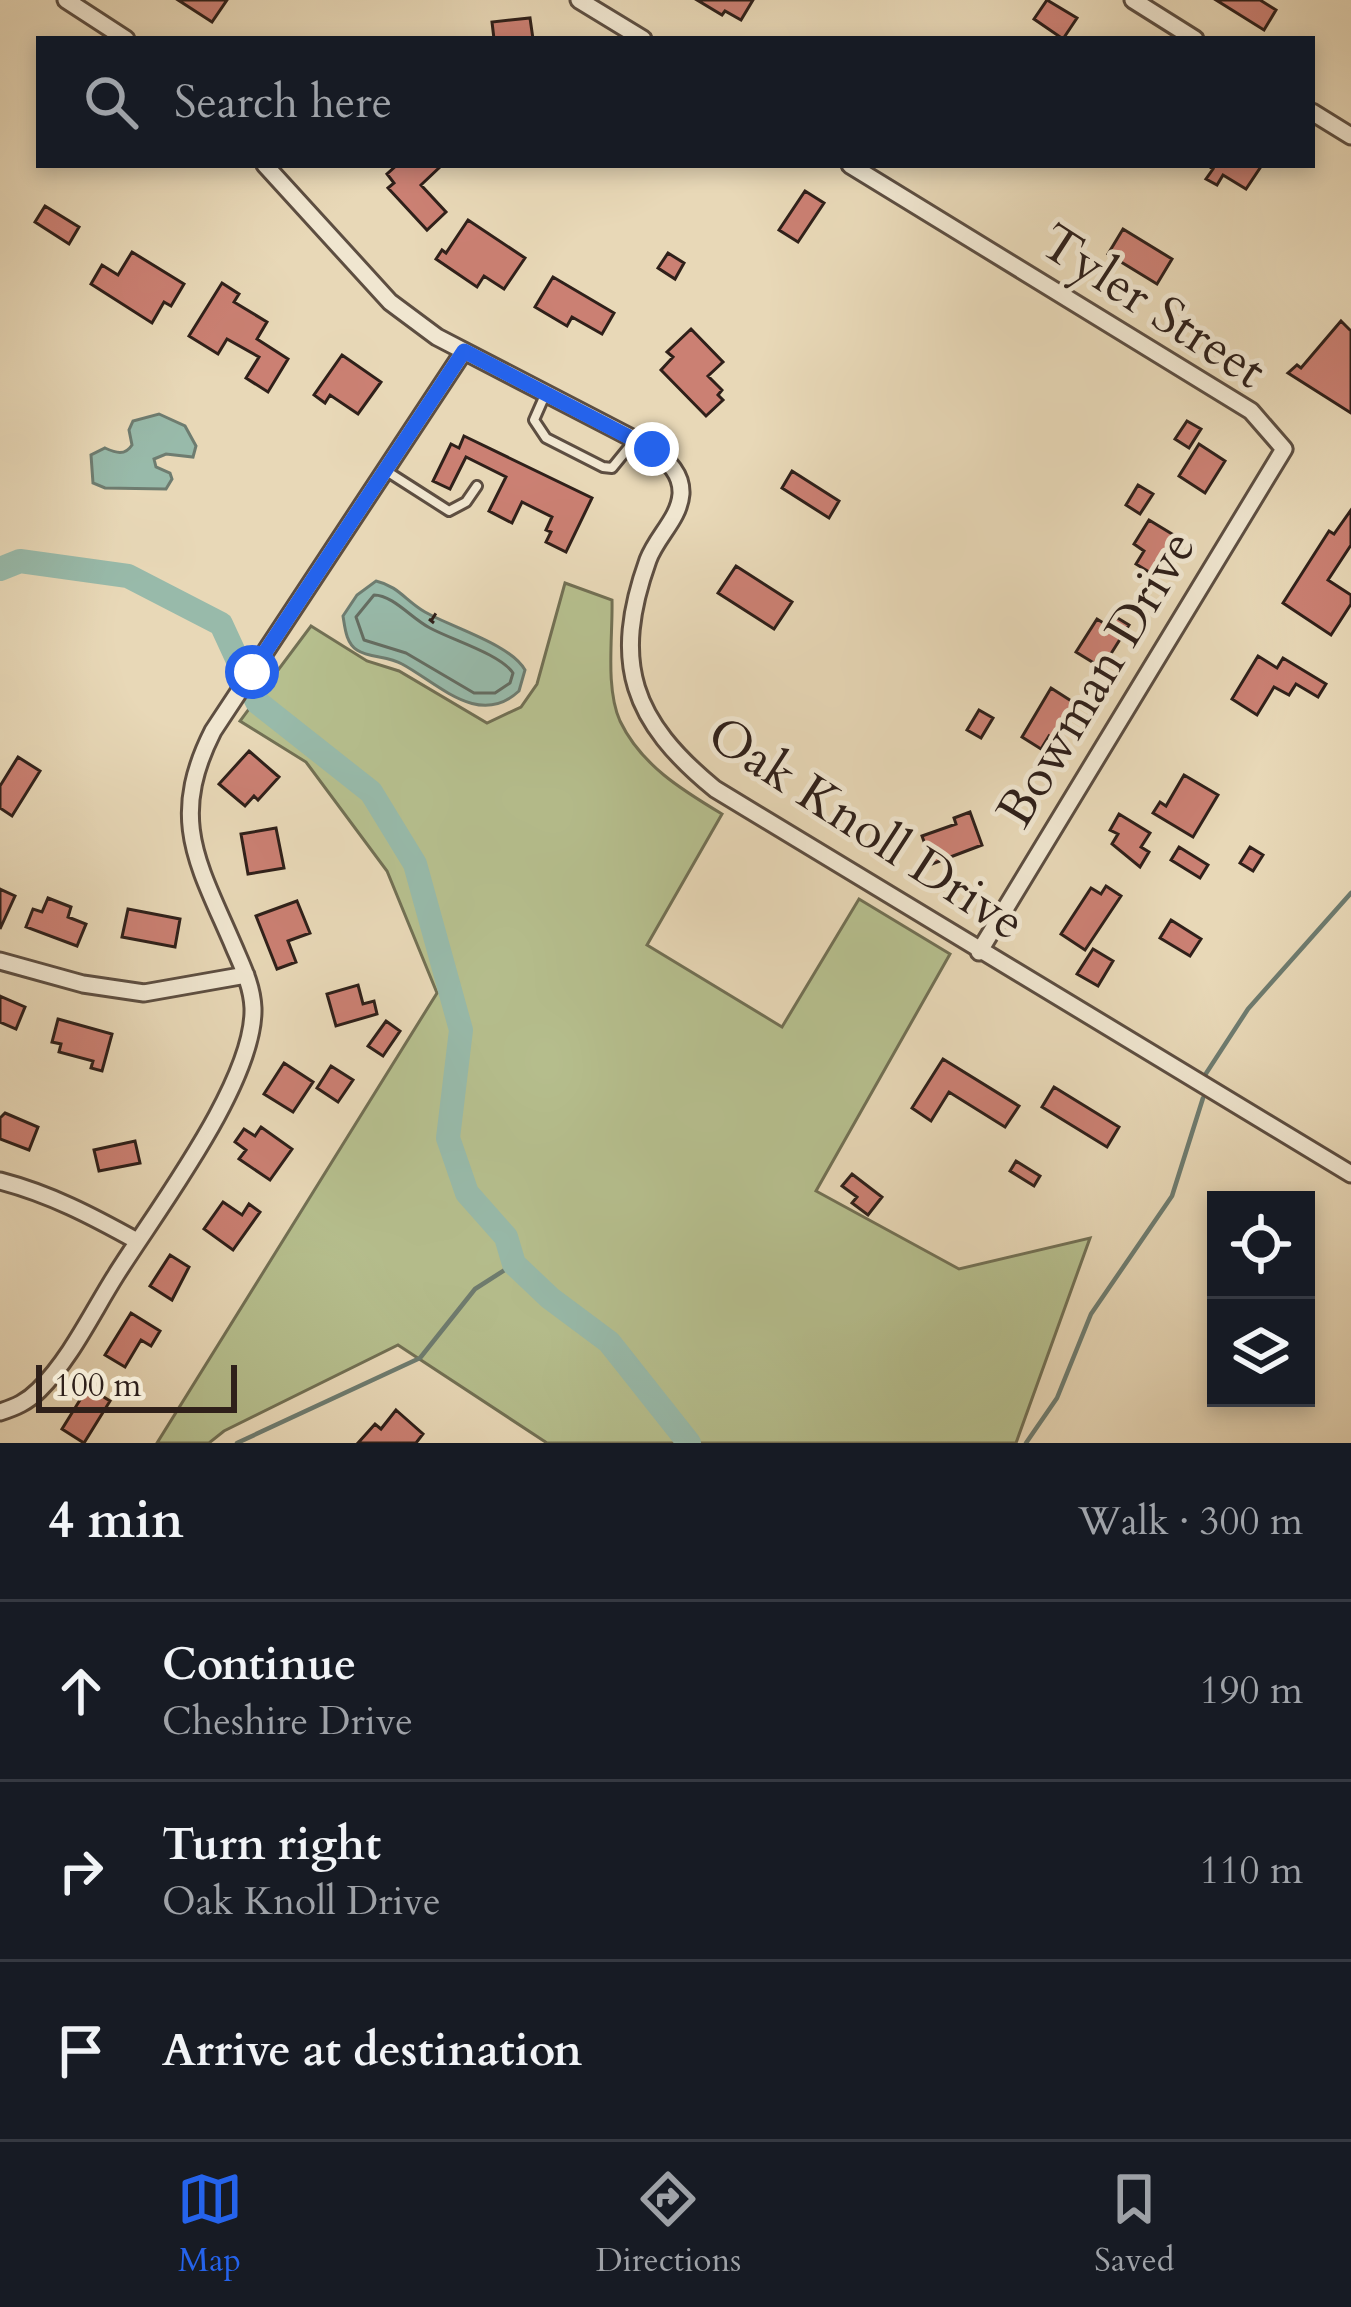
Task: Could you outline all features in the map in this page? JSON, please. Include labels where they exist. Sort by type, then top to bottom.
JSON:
[{"type":"street","points":[[66,0],[122,36]]},
{"type":"street","points":[[92,16],[103,0]]},
{"type":"street","points":[[578,0],[638,36]]},
{"type":"street","points":[[1133,0],[1190,36]]},
{"type":"street","points":[[1315,114],[1351,136]]},
{"type":"street","name":"Oak Knoll Drive","points":[[268,168],[390,302],[464,351],[635,440],[671,464],[681,491],[676,515],[662,530],[648,559],[635,610],[632,674],[644,714],[681,762],[715,789],[979,952],[1351,1174]]},
{"type":"street","name":"Tyler Street","points":[[855,168],[1251,411],[1284,449]]},
{"type":"street","points":[[0,1412],[29,1399],[67,1352],[240,1068],[252,1028],[250,986],[203,874],[189,813],[188,794],[200,755],[464,351]]},
{"type":"street","name":"Bowman Drive","points":[[979,952],[1284,449]]},
{"type":"street","points":[[0,961],[83,985],[144,993],[246,975]]},
{"type":"street","points":[[0,1181],[73,1206],[137,1241]]},
{"type":"lane","points":[[546,394],[534,420],[539,432],[565,448],[612,468],[635,440]]},
{"type":"lane","points":[[388,472],[449,511],[466,502],[477,486]]},
{"type":"path","points":[[432,621],[438,610]]},
{"type":"green space","points":[[565,583],[612,600],[613,693],[629,737],[664,775],[722,814],[647,945],[782,1027],[859,899],[950,954],[816,1191],[959,1269],[1090,1238],[1016,1443],[547,1443],[398,1345],[224,1431],[209,1443],[157,1443],[437,993],[387,871],[306,762],[240,721],[311,626],[367,661],[399,671],[487,723],[521,707],[537,684]]},
{"type":"water","points":[[159,414],[185,426],[196,446],[193,457],[166,454],[154,459],[156,467],[170,473],[166,489],[105,488],[93,483],[91,455],[105,448],[126,451],[132,445],[129,430],[133,421]]},
{"type":"water","points":[[376,581],[425,612],[507,652],[525,670],[519,691],[504,701],[474,704],[397,661],[353,647],[343,616],[357,595]]},
{"type":"building","points":[[178,0],[227,0],[212,22]]},
{"type":"building","points":[[697,0],[753,0],[741,20]]},
{"type":"building","points":[[1047,0],[1077,18],[1065,36],[1034,19]]},
{"type":"building","points":[[1216,0],[1260,0],[1276,10],[1264,30]]},
{"type":"building","points":[[530,18],[533,36],[494,36],[492,22]]},
{"type":"building","points":[[394,168],[439,168],[421,185],[446,212],[427,230],[388,188],[394,183],[387,174]]},
{"type":"building","points":[[1260,168],[1246,189],[1223,175],[1217,185],[1206,179],[1213,169]]},
{"type":"building","points":[[805,191],[824,203],[798,242],[779,230]]},
{"type":"building","points":[[45,206],[79,227],[69,244],[35,222]]},
{"type":"building","points":[[468,220],[525,258],[504,289],[484,276],[477,287],[436,259],[442,250],[446,253]]},
{"type":"building","points":[[1123,229],[1172,259],[1157,284],[1108,254]]},
{"type":"building","points":[[132,252],[184,284],[171,306],[164,302],[152,323],[91,284],[102,265],[118,275]]},
{"type":"building","points":[[668,253],[684,263],[675,279],[658,268]]},
{"type":"building","points":[[553,277],[614,313],[602,334],[572,317],[567,326],[535,307]]},
{"type":"building","points":[[222,283],[239,294],[234,302],[267,322],[257,339],[288,359],[268,392],[246,378],[259,357],[227,339],[218,354],[189,336]]},
{"type":"building","points":[[1341,321],[1351,331],[1351,413],[1288,373],[1297,365],[1301,368]]},
{"type":"building","points":[[691,329],[723,362],[708,376],[722,390],[718,395],[723,400],[706,416],[661,370],[673,357],[667,352]]},
{"type":"building","points":[[342,355],[381,382],[358,414],[330,395],[325,403],[314,395]]},
{"type":"building","points":[[1187,421],[1201,429],[1189,448],[1175,439]]},
{"type":"building","points":[[464,436],[592,498],[566,552],[546,542],[552,517],[522,502],[512,523],[489,511],[506,477],[466,457],[450,489],[433,481],[451,444],[459,448]]},
{"type":"building","points":[[1199,444],[1225,461],[1205,493],[1179,476]]},
{"type":"building","points":[[792,471],[839,501],[829,518],[782,488]]},
{"type":"building","points":[[1138,485],[1153,494],[1140,514],[1126,505]]},
{"type":"building","points":[[1351,510],[1351,545],[1328,580],[1351,595],[1351,604],[1331,635],[1283,603],[1329,531],[1334,534]]},
{"type":"building","points":[[1149,520],[1177,537],[1154,575],[1136,564],[1144,551],[1134,544]]},
{"type":"building","points":[[736,566],[792,602],[774,629],[718,593]]},
{"type":"building","points":[[1111,614],[1129,625],[1102,668],[1076,652],[1097,619],[1105,624]]},
{"type":"building","points":[[1258,656],[1277,668],[1283,658],[1326,684],[1318,697],[1296,684],[1289,695],[1274,687],[1257,715],[1232,699]]},
{"type":"building","points":[[1051,688],[1076,704],[1054,740],[1049,736],[1041,749],[1022,737]]},
{"type":"building","points":[[979,710],[993,718],[981,738],[967,730]]},
{"type":"building","points":[[249,751],[279,777],[258,800],[254,796],[245,806],[219,784]]},
{"type":"building","points":[[18,757],[40,771],[12,816],[0,808],[0,786]]},
{"type":"building","points":[[1184,775],[1218,795],[1193,837],[1153,813],[1160,802],[1166,806]]},
{"type":"building","points":[[970,812],[982,845],[932,864],[922,836],[956,824],[954,818]]},
{"type":"building","points":[[1119,814],[1150,833],[1141,847],[1149,852],[1140,867],[1112,844],[1118,834],[1110,830]]},
{"type":"building","points":[[276,828],[284,868],[248,874],[241,834]]},
{"type":"building","points":[[1179,847],[1208,865],[1200,878],[1171,860]]},
{"type":"building","points":[[1250,847],[1263,855],[1253,871],[1240,863]]},
{"type":"building","points":[[1106,886],[1121,896],[1085,950],[1061,934],[1091,888],[1101,894]]},
{"type":"building","points":[[0,889],[15,896],[0,929]]},
{"type":"building","points":[[48,898],[71,907],[68,917],[86,924],[77,946],[26,927],[33,909],[42,912]]},
{"type":"building","points":[[297,901],[310,933],[288,941],[296,962],[277,969],[256,916]]},
{"type":"building","points":[[128,909],[180,919],[175,947],[122,937]]},
{"type":"building","points":[[1171,920],[1201,939],[1190,956],[1160,938]]},
{"type":"building","points":[[1093,949],[1113,961],[1098,986],[1077,974]]},
{"type":"building","points":[[358,985],[363,1004],[374,1001],[377,1014],[336,1026],[327,994]]},
{"type":"building","points":[[0,996],[25,1007],[16,1029],[0,1022]]},
{"type":"building","points":[[58,1019],[112,1034],[102,1071],[91,1068],[93,1061],[59,1052],[61,1044],[52,1042]]},
{"type":"building","points":[[386,1021],[400,1031],[383,1056],[368,1046]]},
{"type":"building","points":[[943,1059],[1019,1106],[1005,1127],[949,1092],[931,1121],[912,1108]]},
{"type":"building","points":[[284,1063],[313,1082],[293,1112],[264,1094]]},
{"type":"building","points":[[331,1066],[353,1080],[338,1102],[317,1088]]},
{"type":"building","points":[[1054,1087],[1119,1127],[1107,1147],[1042,1107]]},
{"type":"building","points":[[5,1113],[38,1127],[29,1150],[0,1139],[0,1118]]},
{"type":"building","points":[[261,1127],[292,1149],[270,1180],[239,1159],[246,1150],[235,1142],[244,1129],[255,1136]]},
{"type":"building","points":[[135,1141],[140,1163],[99,1171],[94,1150]]},
{"type":"building","points":[[1016,1161],[1040,1176],[1034,1186],[1010,1171]]},
{"type":"building","points":[[852,1174],[882,1197],[868,1215],[852,1203],[857,1197],[842,1186]]},
{"type":"building","points":[[223,1202],[242,1215],[249,1204],[260,1212],[233,1250],[204,1229]]},
{"type":"building","points":[[170,1255],[189,1267],[172,1300],[150,1286]]},
{"type":"building","points":[[131,1313],[160,1331],[151,1346],[141,1340],[125,1367],[105,1355]]},
{"type":"building","points":[[88,1387],[110,1401],[84,1443],[62,1429]]},
{"type":"building","points":[[396,1410],[423,1434],[416,1443],[358,1443],[375,1424],[381,1429]]},
{"type":"waterway","points":[[0,569],[20,561],[128,576],[221,624],[257,702],[371,792],[415,864],[461,1030],[448,1138],[467,1193],[506,1237],[514,1264],[609,1342],[689,1443]]},
{"type":"waterway","points":[[1205,1075],[1248,1009],[1351,893]]},
{"type":"waterway","points":[[1026,1443],[1057,1398],[1091,1314],[1172,1196],[1203,1098]]},
{"type":"waterway","points":[[237,1443],[420,1358],[475,1289],[514,1264]]},
{"type":"route","points":[[252,672],[464,351],[652,449]]}]
